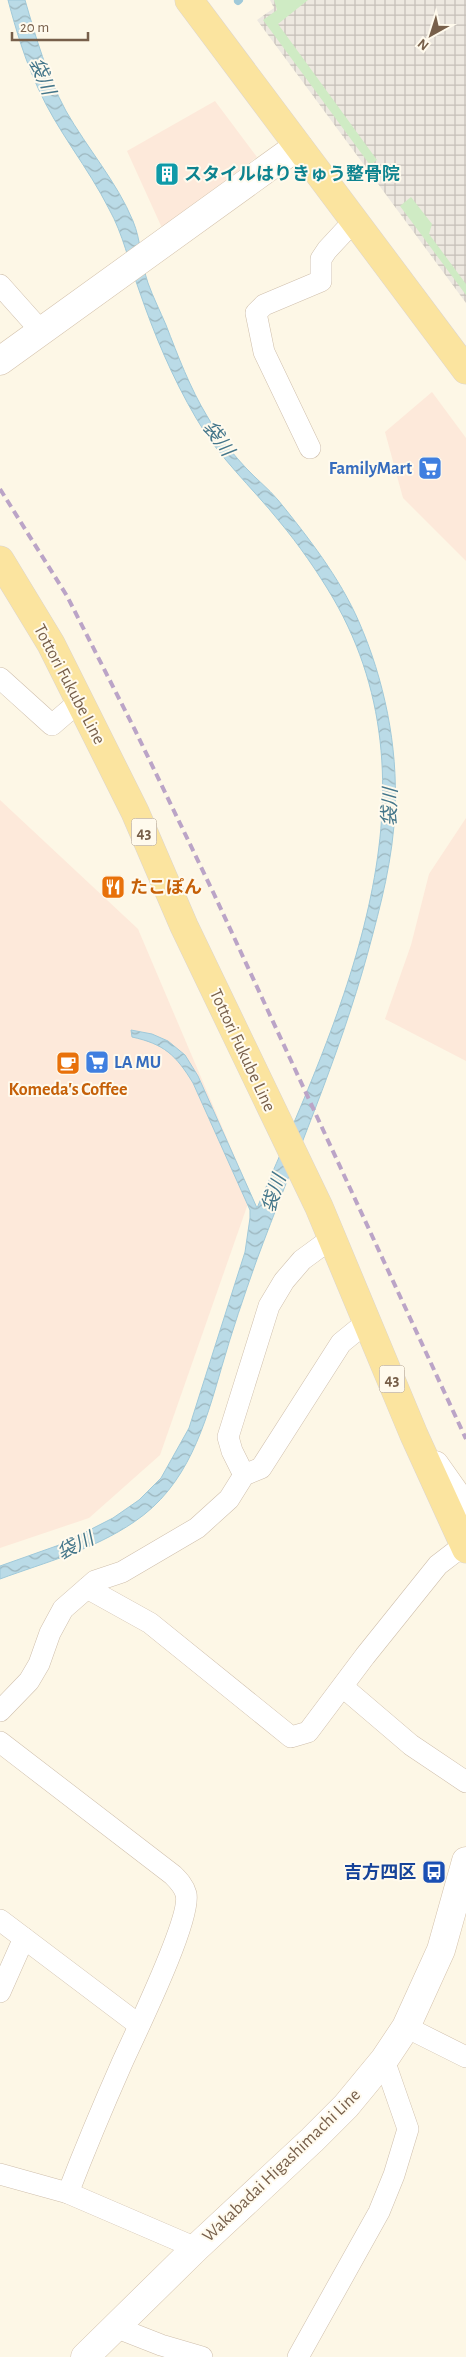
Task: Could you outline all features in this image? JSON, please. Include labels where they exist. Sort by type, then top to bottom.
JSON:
[{"type":"main road","points":[[188,0],[466,370]]},
{"type":"main road","points":[[0,361],[298,146]]},
{"type":"main road","name":"Tottori Fukube Line","points":[[0,560],[51,644],[81,700],[135,812],[184,926],[319,1207],[414,1435],[465,1547]]},
{"type":"main road","points":[[414,1435],[466,1509]]},
{"type":"main road","name":"Wakabadai Higashimachi Line","points":[[85,2357],[196,2248],[319,2133],[346,2106],[384,2060],[406,2028],[441,1950],[466,1861]]},
{"type":"street","points":[[310,448],[264,352],[256,313],[264,305],[320,281],[321,259],[326,250],[354,222]]},
{"type":"street","points":[[0,285],[41,331]]},
{"type":"street","points":[[0,678],[52,725],[81,700]]},
{"type":"street","points":[[244,1475],[232,1451],[228,1437],[270,1306],[284,1281],[296,1267],[332,1238]]},
{"type":"street","points":[[0,1711],[29,1681],[39,1664],[50,1634],[63,1609],[95,1581],[122,1572],[197,1528],[229,1499],[244,1475],[261,1468],[341,1343],[368,1321]]},
{"type":"street","points":[[86,1588],[150,1623],[291,1737],[308,1732],[365,1656],[438,1565],[465,1547]]},
{"type":"street","points":[[343,1687],[411,1746],[466,1782]]},
{"type":"street","points":[[0,1742],[173,1875],[181,1883],[186,1894],[185,1906],[172,1950],[68,2193]]},
{"type":"street","points":[[0,1920],[139,2025]]},
{"type":"street","points":[[0,1992],[24,1938]]},
{"type":"street","points":[[406,2028],[466,2057]]},
{"type":"street","points":[[298,2357],[379,2212],[394,2175],[408,2129],[384,2060]]},
{"type":"street","points":[[0,2174],[68,2193],[196,2248]]},
{"type":"street","points":[[115,2327],[161,2345],[202,2357]]},
{"type":"shaded area","points":[[270,0],[466,0],[466,303],[257,20],[274,8]]},
{"type":"shaded area","points":[[215,101],[257,157],[162,228],[127,151]]},
{"type":"shaded area","name":"FamilyMart","points":[[432,392],[466,438],[466,561],[403,498],[385,432]]},
{"type":"shaded area","name":"LA MU","points":[[0,800],[138,929],[251,1195],[160,1455],[89,1518],[0,1548]]},
{"type":"shaded area","points":[[466,818],[466,1061],[385,1019],[411,945],[429,874]]},
{"type":"green space","points":[[274,0],[308,0],[278,24],[377,160],[370,165],[263,20],[277,10]]},
{"type":"green space","points":[[411,197],[432,224],[429,234],[466,284],[466,295],[400,206]]},
{"type":"water","name":"袋川","points":[[8,0],[25,0],[42,57],[59,98],[74,125],[119,193],[133,221],[150,288],[201,405],[230,450],[278,500],[312,543],[343,590],[359,622],[376,666],[388,713],[394,761],[395,809],[392,846],[386,881],[368,952],[344,1031],[256,1262],[209,1410],[192,1453],[168,1491],[153,1507],[134,1522],[86,1548],[0,1579],[0,1566],[62,1544],[113,1518],[139,1500],[161,1478],[189,1428],[245,1252],[250,1210],[193,1083],[181,1065],[168,1052],[153,1043],[132,1037],[131,1030],[152,1034],[168,1041],[185,1055],[198,1076],[257,1208],[319,1061],[347,985],[368,907],[381,828],[381,750],[366,673],[333,598],[294,539],[215,446],[187,403],[157,339],[114,219],[92,178],[54,119],[38,88],[21,45]]},
{"type":"railway","points":[[0,489],[67,596],[135,730],[214,894],[466,1439]]},
{"type":"place","name":"スタイルはりきゅう整骨院","points":[[167,174]]},
{"type":"place","name":"FamilyMart","points":[[430,468]]},
{"type":"place","name":"たこぽん","points":[[113,887]]},
{"type":"place","name":"LA MU","points":[[97,1062]]},
{"type":"place","name":"Komeda's Coffee","points":[[68,1063]]},
{"type":"place","name":"吉方四区","points":[[434,1872]]}]
